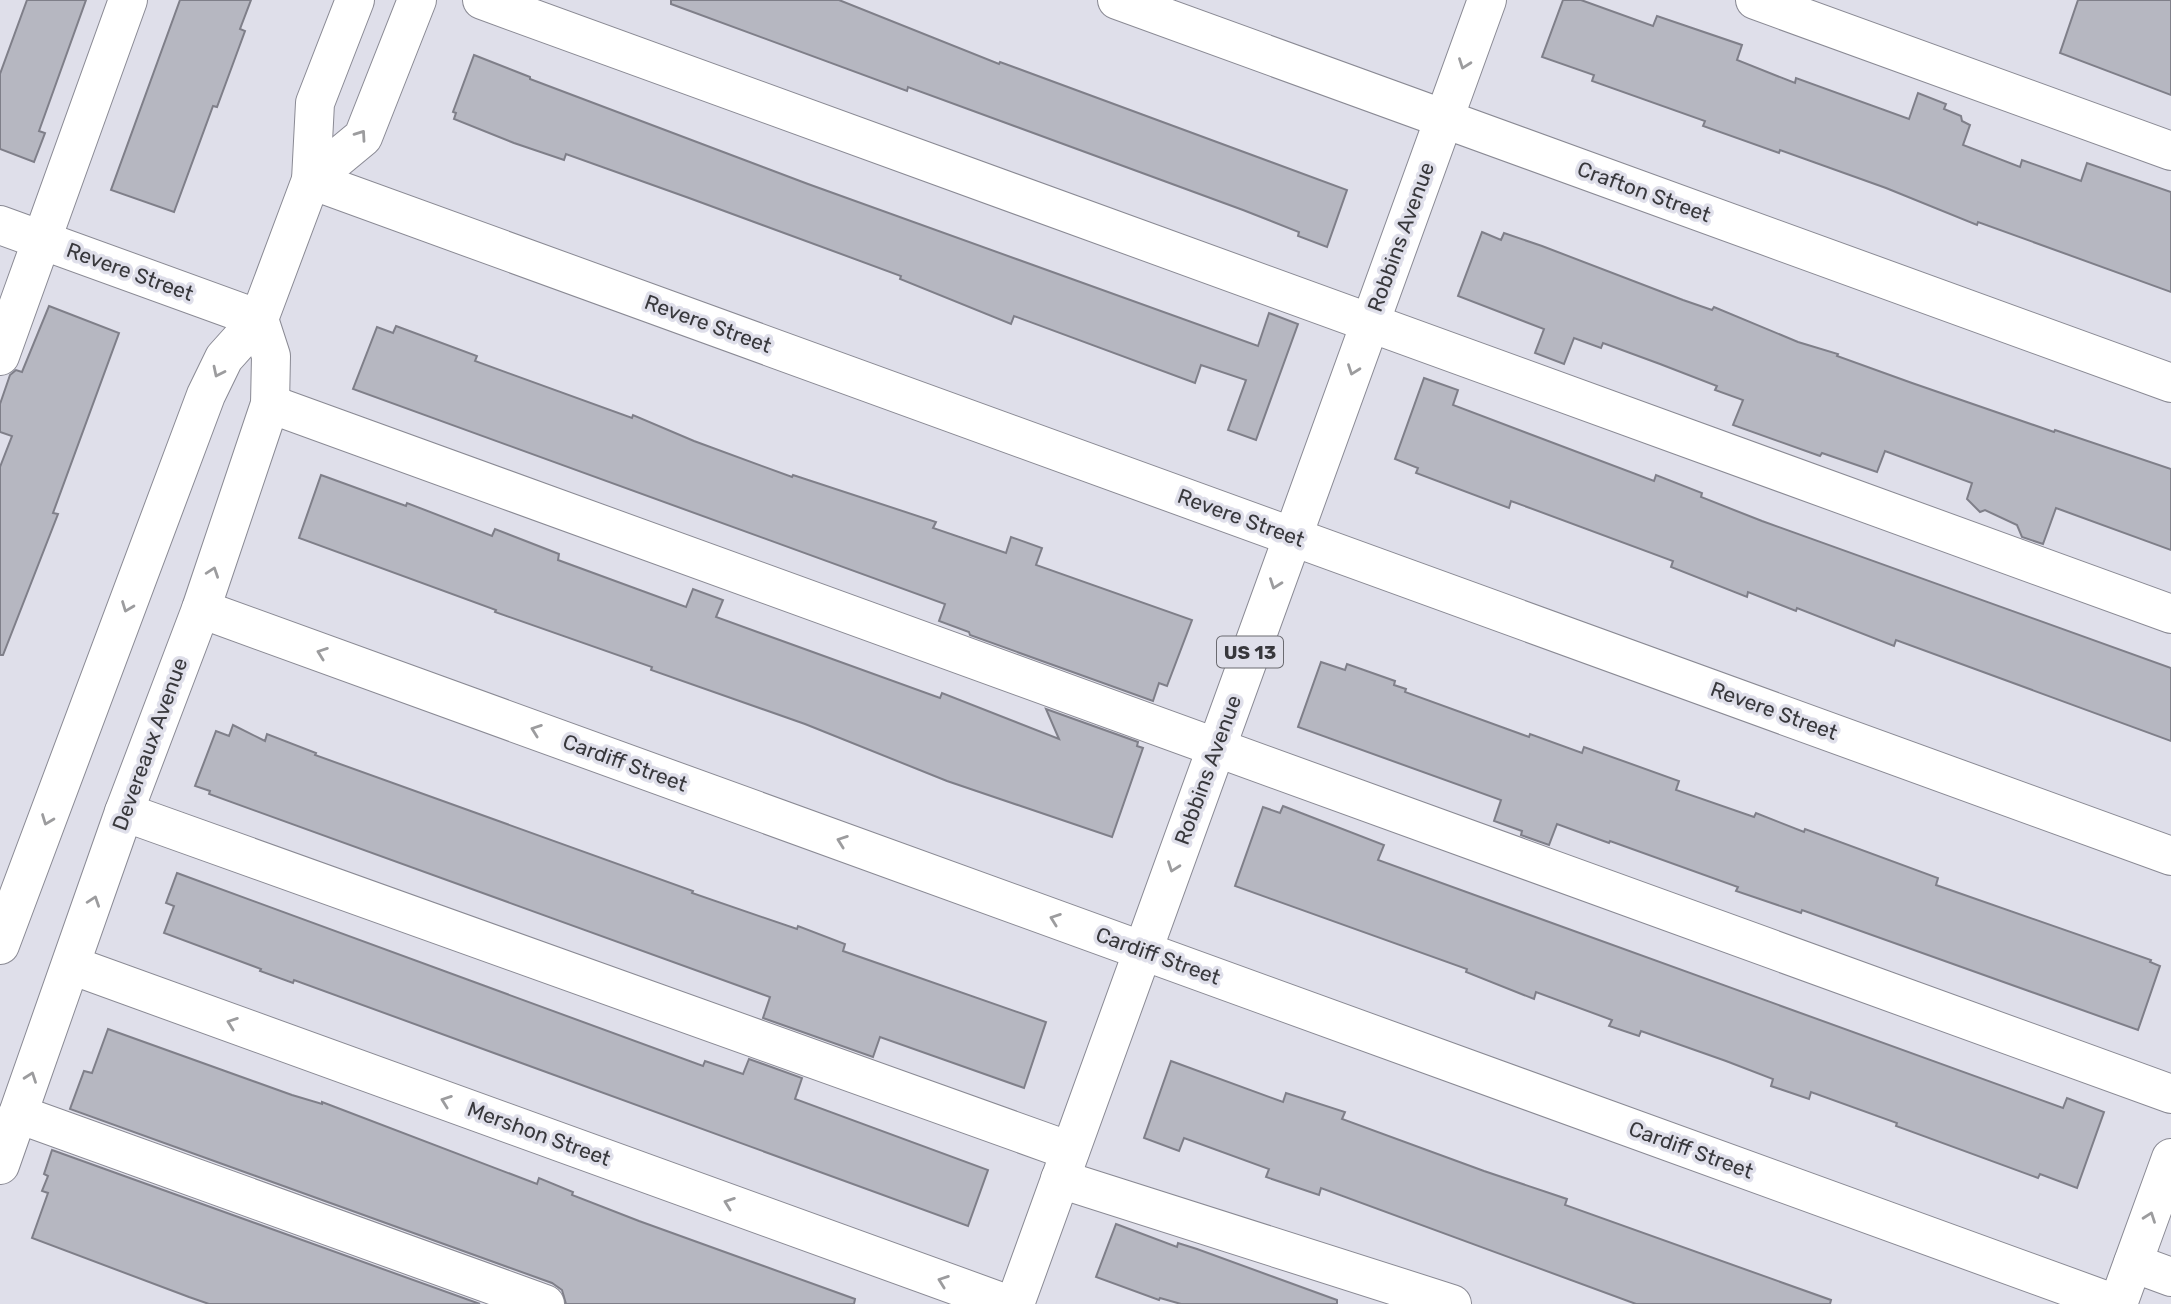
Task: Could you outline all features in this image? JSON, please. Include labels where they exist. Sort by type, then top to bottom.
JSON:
[{"type":"main road","points":[[0,356],[128,0]]},
{"type":"main road","points":[[0,945],[206,395],[225,358],[260,319],[311,180],[315,103],[355,0]]},
{"type":"main road","points":[[311,180],[363,137],[416,0]]},
{"type":"main road","points":[[482,0],[2171,614]]},
{"type":"main road","name":"Crafton Street","points":[[1117,0],[2171,383]]},
{"type":"main road","name":"Robbins Avenue","points":[[1015,1304],[1487,0]]},
{"type":"main road","points":[[1755,0],[2171,150]]},
{"type":"main road","name":"Revere Street","points":[[311,180],[2171,856]]},
{"type":"main road","name":"Revere Street","points":[[0,225],[260,319]]},
{"type":"main road","name":"Devereaux Avenue","points":[[0,1165],[124,812],[201,609],[270,404],[271,356],[260,319]]},
{"type":"main road","points":[[270,404],[2171,1094]]},
{"type":"main road","name":"Cardiff Street","points":[[201,609],[2117,1304]]},
{"type":"main road","points":[[124,812],[1065,1165],[1452,1304]]},
{"type":"main road","name":"Mershon Street","points":[[71,965],[1007,1304]]},
{"type":"main road","points":[[19,1114],[545,1304]]},
{"type":"main road","points":[[2117,1304],[2171,1158]]},
{"type":"main road","points":[[2133,1263],[2171,1278]]},
{"type":"building","points":[[27,0],[86,0],[39,131],[45,133],[34,162],[0,149],[0,74]]},
{"type":"building","points":[[180,0],[251,0],[240,29],[245,31],[217,107],[213,106],[174,212],[111,190]]},
{"type":"building","points":[[671,0],[839,0],[999,64],[1000,62],[1347,190],[1327,247],[1298,236],[1299,232],[1243,210],[908,87],[907,91],[671,4]]},
{"type":"building","points":[[1563,0],[1581,0],[1653,26],[1657,16],[1742,45],[1737,60],[1795,83],[1796,78],[1909,119],[1918,93],[1946,104],[1944,109],[1961,116],[1962,121],[1970,125],[1963,145],[2020,167],[2022,160],[2081,181],[2087,163],[2171,192],[2171,292],[1978,222],[1977,225],[1886,188],[1780,150],[1779,153],[1703,126],[1705,121],[1592,81],[1594,75],[1542,57]]},
{"type":"building","points":[[2078,0],[2171,0],[2171,95],[2060,53]]},
{"type":"building","points":[[474,55],[530,79],[808,184],[1258,346],[1269,313],[1298,324],[1256,440],[1228,430],[1246,380],[1201,365],[1195,383],[1014,316],[1011,324],[900,279],[901,276],[566,154],[564,160],[454,119],[456,113],[453,112]]},
{"type":"building","points":[[1482,232],[1501,240],[1504,233],[1542,246],[1683,300],[1712,310],[1714,307],[1798,342],[1838,354],[1837,356],[1912,383],[2171,469],[2171,550],[2056,508],[2043,544],[2022,537],[2017,525],[1985,510],[1980,512],[1967,499],[1972,483],[1885,451],[1877,472],[1822,453],[1820,456],[1733,425],[1743,400],[1715,390],[1717,386],[1660,364],[1603,343],[1601,348],[1574,338],[1564,364],[1535,353],[1544,329],[1458,296]]},
{"type":"building","points":[[49,306],[119,333],[53,513],[58,514],[3,655],[0,655],[0,467],[12,436],[0,432],[0,404],[10,375],[16,370],[22,372]]},
{"type":"building","points":[[396,326],[477,356],[475,361],[632,418],[633,415],[792,477],[793,475],[936,522],[933,528],[1006,553],[1011,537],[1042,548],[1036,565],[1192,620],[1167,686],[1159,683],[1153,701],[970,635],[969,632],[939,621],[945,604],[353,389],[377,327],[393,333]]},
{"type":"building","points":[[1424,378],[1458,390],[1453,405],[1654,481],[1656,475],[1702,493],[1701,497],[1762,521],[2171,668],[2171,741],[1896,640],[1894,646],[1797,608],[1796,611],[1748,592],[1747,597],[1671,567],[1673,561],[1511,501],[1509,508],[1416,473],[1418,468],[1395,459]]},
{"type":"building","points":[[321,475],[406,506],[407,503],[492,536],[495,529],[559,554],[558,560],[686,607],[693,589],[723,600],[716,617],[940,698],[942,693],[1059,739],[1046,709],[1138,742],[1137,746],[1143,748],[1112,837],[947,781],[805,724],[651,670],[652,667],[495,612],[496,610],[299,538]]},
{"type":"building","points":[[1321,662],[1345,670],[1347,664],[1395,681],[1394,685],[1406,689],[1405,692],[1529,737],[1530,734],[1582,753],[1584,747],[1679,781],[1676,790],[1754,817],[1756,813],[1804,832],[1805,829],[1938,878],[1936,885],[2151,960],[2150,962],[2160,966],[2138,1030],[1802,910],[1801,913],[1736,891],[1738,887],[1557,824],[1549,845],[1521,835],[1522,831],[1494,821],[1501,800],[1298,727]]},
{"type":"building","points":[[233,725],[265,741],[267,734],[316,753],[315,755],[693,891],[692,893],[797,929],[798,926],[845,944],[843,951],[1046,1022],[1024,1088],[880,1037],[873,1057],[763,1018],[770,997],[209,794],[210,791],[195,786],[216,731],[229,736]]},
{"type":"building","points":[[1283,806],[1384,845],[1378,860],[2063,1108],[2067,1098],[2104,1112],[2077,1188],[2040,1174],[2038,1178],[1811,1092],[1809,1099],[1771,1086],[1773,1079],[1726,1061],[1641,1031],[1639,1036],[1609,1026],[1612,1020],[1536,992],[1534,999],[1466,972],[1467,969],[1235,886],[1263,807],[1280,813]]},
{"type":"building","points":[[177,873],[703,1066],[705,1061],[743,1074],[749,1059],[802,1078],[795,1099],[988,1170],[968,1226],[294,980],[293,983],[260,971],[261,969],[164,933],[174,906],[166,903]]},
{"type":"building","points":[[108,1029],[292,1095],[322,1102],[537,1184],[539,1178],[573,1192],[572,1195],[639,1221],[855,1299],[854,1304],[566,1304],[562,1290],[552,1283],[70,1109],[84,1071],[92,1073]]},
{"type":"building","points":[[1171,1061],[1283,1102],[1286,1093],[1345,1112],[1342,1119],[1567,1199],[1565,1205],[1831,1300],[1830,1304],[1636,1304],[1321,1188],[1319,1195],[1266,1177],[1269,1169],[1184,1138],[1179,1151],[1144,1138]]},
{"type":"building","points":[[52,1150],[480,1304],[209,1304],[189,1297],[32,1238],[48,1193],[42,1191],[48,1176],[44,1174]]},
{"type":"building","points":[[1116,1224],[1177,1247],[1178,1243],[1197,1249],[1337,1300],[1337,1304],[1181,1304],[1160,1298],[1159,1300],[1096,1277]]}]
